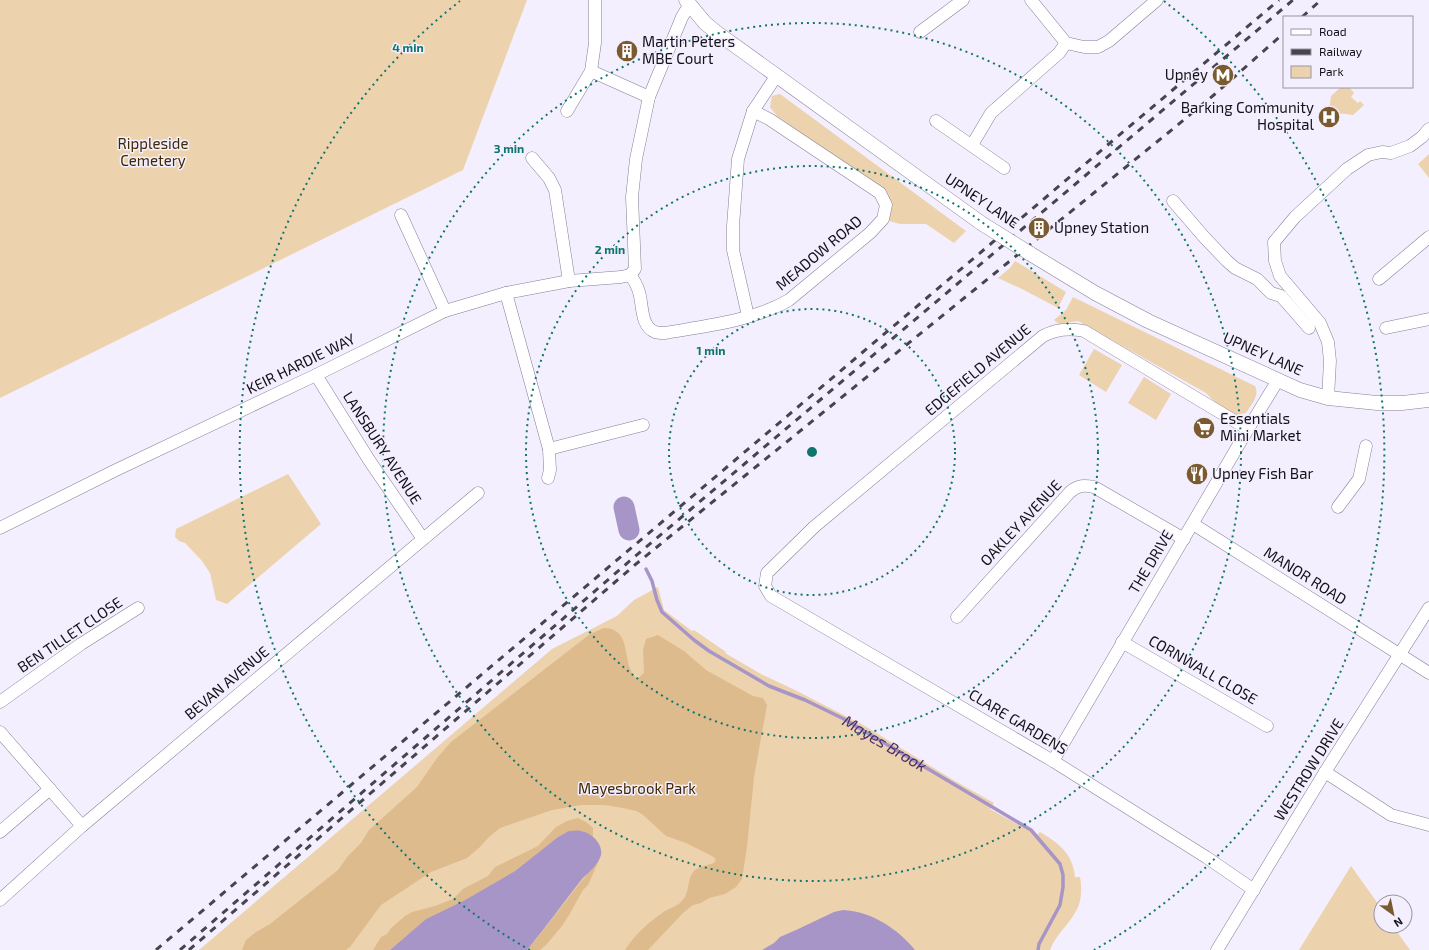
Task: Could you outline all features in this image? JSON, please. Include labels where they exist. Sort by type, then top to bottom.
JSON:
[{"type":"street","points":[[567,111],[591,71],[595,43],[595,0]]},
{"type":"street","points":[[920,32],[963,0]]},
{"type":"street","points":[[1031,0],[1066,43],[1084,47],[1098,47],[1108,41],[1157,0]]},
{"type":"street","points":[[630,275],[635,269],[632,197],[636,159],[649,97],[688,1]]},
{"type":"street","name":"UPNEY LANE","points":[[688,1],[708,26],[981,223],[1096,293],[1148,321],[1300,390],[1328,398],[1377,403],[1402,403],[1429,400]]},
{"type":"street","points":[[972,145],[991,113],[1059,53],[1066,43]]},
{"type":"street","points":[[591,71],[649,97]]},
{"type":"street","points":[[748,316],[733,250],[733,226],[738,159],[753,111],[777,75]]},
{"type":"street","name":"MEADOW ROAD","points":[[630,275],[635,281],[639,293],[644,318],[648,326],[655,332],[665,333],[726,322],[780,305],[789,300],[870,233],[883,219],[886,205],[880,193],[768,119],[753,111]]},
{"type":"street","points":[[936,120],[1004,168]]},
{"type":"street","points":[[1328,398],[1330,361],[1328,342],[1320,323],[1280,276],[1275,261],[1274,242],[1306,207],[1347,169],[1368,155],[1382,152],[1391,153],[1410,146],[1422,137],[1429,129]]},
{"type":"street","points":[[532,158],[549,178],[554,190],[569,281]]},
{"type":"street","points":[[1173,201],[1227,261],[1235,268],[1257,279],[1271,293],[1281,296],[1309,328]]},
{"type":"street","points":[[401,214],[445,311]]},
{"type":"street","points":[[1379,279],[1429,237]]},
{"type":"street","name":"KEIR HARDIE WAY","points":[[0,528],[114,471],[316,375],[445,311],[506,294],[569,281],[630,275]]},
{"type":"street","points":[[1257,279],[1280,276]]},
{"type":"street","points":[[506,294],[549,449],[550,470],[548,478]]},
{"type":"street","points":[[1386,328],[1429,319]]},
{"type":"street","name":"EDGEFIELD AVENUE","points":[[765,586],[767,573],[814,527],[1037,341],[1052,332],[1066,330],[1084,331],[1248,429]]},
{"type":"street","name":"LANSBURY AVENUE","points":[[316,375],[369,460],[423,539]]},
{"type":"street","name":"THE DRIVE","points":[[1053,761],[1278,380]]},
{"type":"street","points":[[549,449],[643,425]]},
{"type":"street","points":[[1338,507],[1359,479],[1366,446]]},
{"type":"street","name":"OAKLEY AVENUE","points":[[957,617],[1076,487],[1083,485],[1094,487],[1184,539]]},
{"type":"street","name":"BEVAN AVENUE","points":[[0,900],[82,826],[478,493]]},
{"type":"street","name":"MANOR ROAD","points":[[1193,524],[1429,673]]},
{"type":"street","name":"CLARE GARDENS","points":[[765,586],[770,596],[1053,761],[1206,857],[1254,890]]},
{"type":"street","name":"BEN TILLET CLOSE","points":[[0,702],[81,644],[138,608]]},
{"type":"street","name":"WESTROW DRIVE","points":[[1217,950],[1325,772],[1429,608]]},
{"type":"street","name":"CORNWALL CLOSE","points":[[1122,642],[1267,726]]},
{"type":"street","points":[[0,732],[82,826]]},
{"type":"street","points":[[1325,772],[1391,815],[1429,825]]},
{"type":"street","points":[[0,832],[50,789]]},
{"type":"green space","name":"Rippleside Cemetery","points":[[0,0],[527,0],[463,170],[0,398]]},
{"type":"green space","points":[[1340,88],[1350,88],[1354,93],[1351,97],[1358,103],[1360,101],[1364,105],[1353,115],[1336,113],[1333,116],[1329,112],[1331,96]]},
{"type":"green space","points":[[780,94],[966,231],[954,243],[926,224],[900,224],[889,221],[891,208],[888,194],[777,116],[770,107],[772,96]]},
{"type":"green space","points":[[1429,154],[1429,178],[1418,164]]},
{"type":"green space","points":[[1015,261],[1066,292],[1058,308],[998,278],[1010,268]]},
{"type":"green space","points":[[1073,297],[1255,386],[1256,397],[1252,404],[1246,413],[1236,415],[1217,404],[1206,393],[1078,321],[1059,324],[1054,320],[1066,310]]},
{"type":"green space","points":[[1094,349],[1122,365],[1106,392],[1079,375]]},
{"type":"green space","points":[[1144,377],[1171,394],[1156,420],[1128,403]]},
{"type":"green space","points":[[288,474],[321,524],[227,604],[216,600],[210,573],[202,561],[185,543],[179,541],[175,537],[176,529]]},
{"type":"green space","name":"Mayesbrook Park","points":[[658,587],[664,610],[692,631],[694,630],[726,652],[725,653],[761,674],[865,726],[994,803],[990,809],[1037,835],[1040,832],[1059,845],[1064,850],[1071,862],[1075,877],[1080,877],[1081,894],[1076,911],[1050,950],[199,950],[552,649],[617,616],[634,600]]},
{"type":"green space","points":[[604,628],[613,630],[619,634],[623,640],[629,664],[637,679],[644,673],[643,650],[646,639],[658,635],[684,651],[706,670],[753,696],[763,698],[767,705],[754,777],[747,847],[742,879],[736,887],[725,894],[709,898],[701,903],[693,905],[683,913],[648,950],[625,950],[633,939],[648,924],[665,911],[681,902],[686,894],[690,878],[694,871],[714,863],[716,859],[686,843],[666,836],[642,814],[636,811],[605,805],[581,805],[552,810],[500,828],[467,858],[431,872],[381,905],[350,947],[346,950],[242,950],[246,940],[270,924],[338,870],[348,856],[361,843],[369,830],[417,787],[437,758],[451,742],[590,634]]},
{"type":"green space","points":[[578,818],[593,828],[593,837],[582,831],[569,831],[558,837],[515,871],[465,900],[426,919],[390,950],[373,950],[381,937],[387,934],[391,928],[405,916],[412,912],[435,906],[453,899],[463,889],[488,876],[495,867],[538,846],[556,827],[567,821]]},
{"type":"green space","points":[[599,860],[588,885],[583,890],[562,926],[540,950],[527,950],[581,882]]},
{"type":"green space","points":[[1351,866],[1373,897],[1373,934],[1399,934],[1410,950],[1299,950]]},
{"type":"shaded area","points":[[569,831],[585,832],[593,837],[600,847],[600,858],[527,950],[390,950],[426,919],[465,900],[515,871],[558,837]]},
{"type":"shaded area","points":[[843,910],[864,914],[883,922],[901,935],[915,950],[762,950],[774,943],[780,937],[834,912]]},
{"type":"waterway","name":"Mayes Brook","points":[[624,507],[629,530]]},
{"type":"waterway","name":"Mayes Brook","points":[[646,569],[652,581],[662,612],[709,651],[769,686],[805,700],[844,719],[1031,830],[1060,864],[1063,875],[1060,905],[1039,944],[1038,950]]},
{"type":"railway","points":[[156,950],[1279,0]]},
{"type":"railway","points":[[180,950],[632,559],[1293,0]]},
{"type":"railway","points":[[1303,16],[1321,0]]},
{"type":"railway","points":[[189,950],[636,564],[1174,128],[1283,34]]},
{"type":"place","name":"Martin Peters MBE Court","points":[[627,51]]},
{"type":"place","name":"Upney","points":[[1223,75]]},
{"type":"place","name":"Barking Community Hospital","points":[[1329,117]]},
{"type":"place","name":"Upney Station","points":[[1039,228]]},
{"type":"place","name":"Essentials Mini Market","points":[[1204,428]]},
{"type":"place","name":"Upney Fish Bar","points":[[1197,474]]}]
